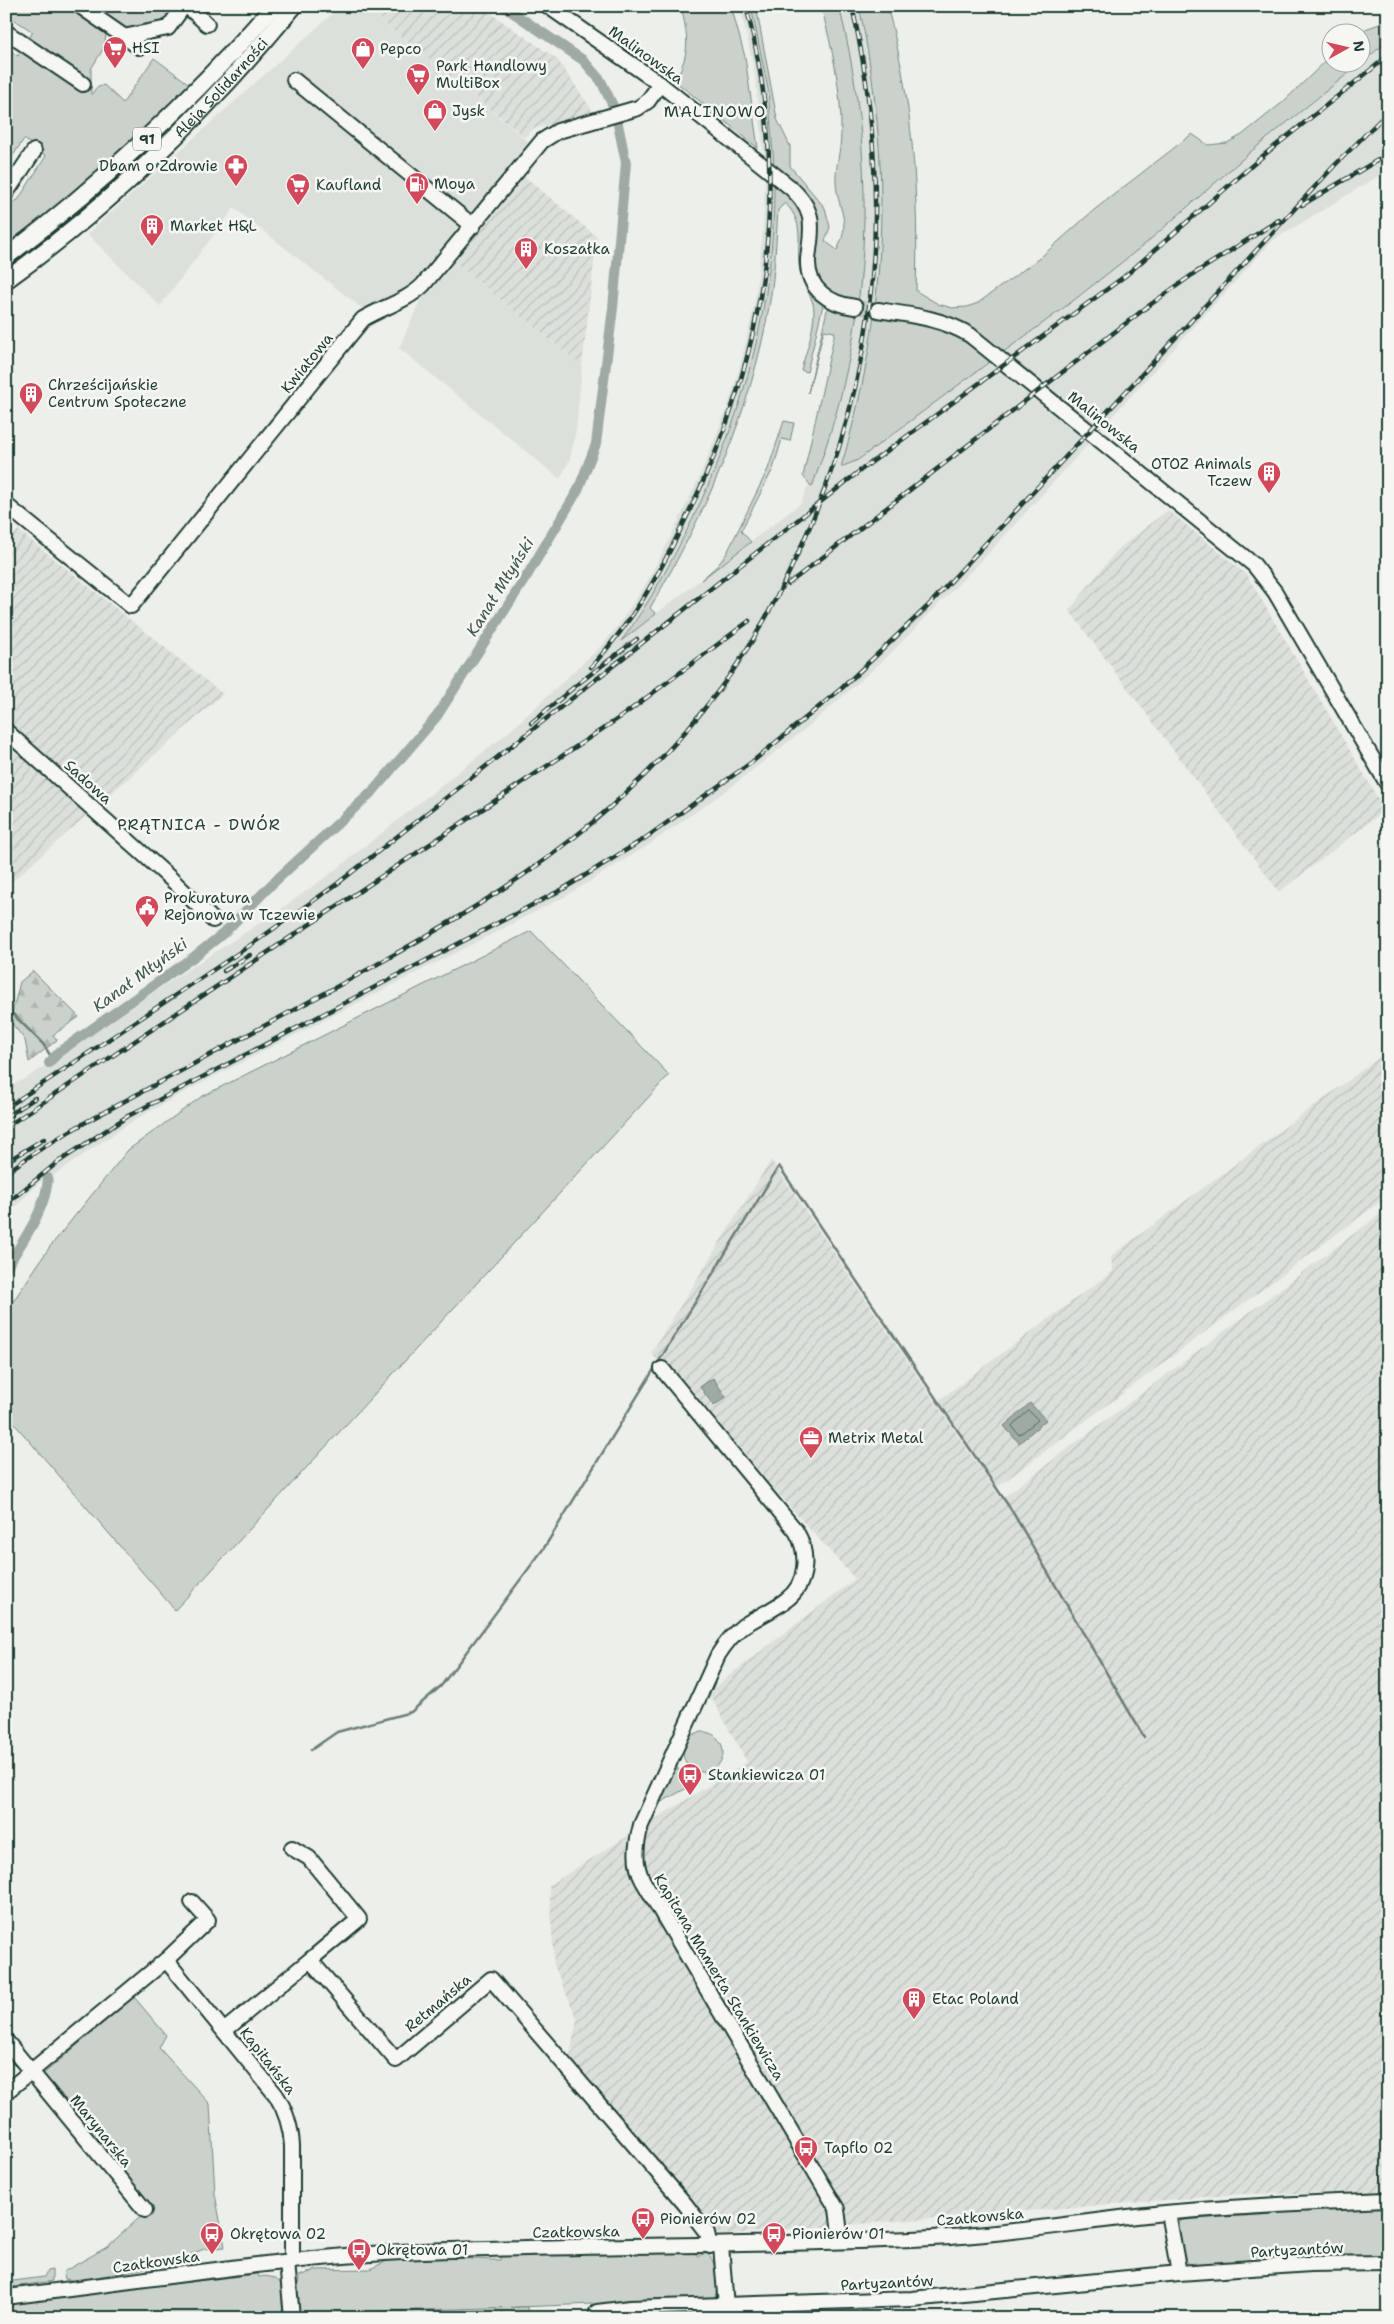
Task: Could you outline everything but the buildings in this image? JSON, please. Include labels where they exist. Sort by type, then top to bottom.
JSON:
[{"type":"main road","name":"Aleja Solidarności","points":[[6,256],[64,213],[126,159],[203,84],[274,6]]},
{"type":"main road","name":"Aleja Solidarności","points":[[6,280],[71,230],[172,140],[209,102],[294,6]]},
{"type":"street","points":[[80,6],[139,47]]},
{"type":"street","points":[[123,37],[168,28],[186,6],[207,24]]},
{"type":"street","name":"Malinowska","points":[[548,6],[660,84],[798,195],[805,205],[810,222],[808,268],[813,282],[822,294],[830,300],[855,307]]},
{"type":"street","points":[[6,32],[83,84]]},
{"type":"street","points":[[294,80],[473,226]]},
{"type":"street","name":"Kwiatowa","points":[[6,505],[131,606],[363,319],[383,307],[415,293],[546,137],[643,105],[660,84]]},
{"type":"street","points":[[6,193],[34,151]]},
{"type":"street","name":"Malinowska","points":[[878,310],[933,319],[949,324],[970,335],[1254,565],[1275,592],[1388,785]]},
{"type":"street","name":"Sadowa","points":[[6,731],[164,873],[213,920]]},
{"type":"street","name":"Kapitana Mamerta Stankiewicza","points":[[662,1369],[796,1530],[804,1550],[805,1564],[802,1579],[790,1596],[737,1631],[718,1655],[641,1824],[637,1842],[637,1866],[643,1881],[837,2210],[841,2241]]},
{"type":"street","points":[[224,2031],[359,1919],[309,1858],[292,1848]]},
{"type":"street","points":[[6,2092],[166,1960],[208,1920],[192,1902]]},
{"type":"street","name":"Kapitańska","points":[[166,1960],[276,2094],[289,2119],[292,2146],[290,2262],[292,2318]]},
{"type":"street","name":"Retmańska","points":[[310,1960],[396,2060],[491,1979],[685,2204],[716,2246]]},
{"type":"street","name":"Marynarska","points":[[6,2041],[145,2210]]},
{"type":"street","name":"Czatkowska","points":[[6,2297],[290,2262],[420,2251],[716,2246],[974,2235],[1168,2212],[1388,2200]]},
{"type":"street","points":[[1168,2212],[1179,2273]]},
{"type":"street","points":[[716,2246],[726,2312]]},
{"type":"street","name":"Partyzantów","points":[[597,2315],[630,2308],[726,2312],[912,2299],[1179,2273],[1310,2264],[1388,2263]]},
{"type":"shaded area","points":[[341,6],[363,6],[529,142],[412,286],[368,313],[234,208],[160,306],[87,234]]},
{"type":"shaded area","points":[[363,6],[480,6],[557,59],[592,110],[579,117],[533,129],[524,137]]},
{"type":"shaded area","points":[[740,6],[751,6],[759,41],[771,110],[774,166],[764,158],[755,74]]},
{"type":"shaded area","points":[[839,6],[859,6],[874,89],[882,183],[880,270],[869,351],[856,416],[841,467],[858,460],[992,360],[1092,440],[986,556],[885,659],[809,726],[727,790],[647,846],[564,897],[192,1088],[131,1122],[50,1178],[44,1178],[6,1216],[6,1088],[30,1076],[70,1050],[105,1023],[277,912],[330,874],[511,730],[602,645],[617,627],[644,587],[668,542],[700,476],[729,403],[741,363],[755,301],[763,231],[765,175],[774,183],[772,254],[762,325],[746,386],[726,444],[702,499],[655,591],[623,639],[801,503],[809,483],[811,487],[844,382],[856,314],[862,261],[864,207],[860,124],[853,71]]},
{"type":"shaded area","points":[[1388,41],[1388,170],[1272,241],[1099,431],[1002,353],[1069,304],[1145,244],[1254,149],[1350,72],[1372,72],[1372,54]]},
{"type":"shaded area","points":[[524,176],[597,237],[582,366],[454,262]]},
{"type":"shaded area","points":[[454,262],[582,366],[576,430],[570,459],[560,479],[399,348],[420,301]]},
{"type":"shaded area","points":[[1168,510],[1247,575],[1385,810],[1279,892],[1069,610],[1118,549]]},
{"type":"shaded area","points":[[18,530],[223,694],[6,887],[6,545]]},
{"type":"shaded area","points":[[1388,1051],[1388,1196],[997,1487],[939,1400],[1113,1271],[1111,1257],[1115,1253]]},
{"type":"shaded area","points":[[771,1160],[1001,1499],[1388,1208],[1388,2192],[1243,2194],[719,2235],[569,2060],[577,2019],[554,1965],[549,1885],[747,1762],[708,1692],[855,1579],[651,1353]]},
{"type":"green space","points":[[6,6],[70,6],[106,32],[105,46],[91,69],[91,95],[96,88],[104,85],[123,103],[154,58],[192,86],[110,165],[6,244],[6,206],[18,200],[46,156],[24,139],[6,166],[6,48],[18,56],[33,32],[6,14]]},
{"type":"green space","points":[[104,6],[156,6],[171,17],[150,45],[103,16],[102,9]]},
{"type":"green space","points":[[681,6],[731,6],[745,57],[758,148],[675,81],[684,61],[687,44]]},
{"type":"green space","points":[[751,6],[756,6],[777,119],[790,146],[790,166],[825,208],[830,227],[825,241],[837,250],[844,223],[836,183],[841,140],[840,102],[832,53],[821,6],[839,6],[857,99],[862,146],[864,194],[860,289],[841,395],[830,435],[812,487],[803,476],[835,332],[824,330],[808,393],[827,310],[829,308],[841,312],[854,312],[830,293],[817,278],[814,263],[816,229],[774,166],[768,89]]},
{"type":"green space","points":[[859,6],[887,6],[903,76],[912,147],[917,255],[916,291],[938,304],[952,308],[967,307],[978,303],[1041,257],[1094,210],[1192,134],[1208,145],[1227,143],[1242,135],[1283,102],[1322,65],[1322,72],[1350,72],[1254,149],[1145,244],[1069,304],[1002,353],[978,336],[916,322],[952,334],[992,360],[858,460],[841,467],[857,409],[876,295],[881,181],[870,65]]},
{"type":"green space","points":[[1388,21],[1388,41],[1372,54],[1372,27]]},
{"type":"green space","points":[[774,183],[792,201],[800,213],[804,238],[801,271],[804,282],[811,293],[823,305],[807,372],[801,370],[811,334],[814,306],[802,280],[798,256],[799,238],[796,221],[785,203],[778,210],[772,290],[762,342],[752,382],[739,421],[708,498],[650,608],[656,614],[621,641],[651,597],[692,520],[727,439],[741,398],[753,356],[769,271],[773,228]]},
{"type":"green space","points":[[784,421],[794,423],[790,441],[782,439],[773,469],[741,531],[751,542],[701,580],[718,565],[727,553],[768,469]]},
{"type":"green space","points":[[531,931],[669,1075],[175,1610],[6,1414],[6,1312],[49,1248],[128,1150],[201,1097]]},
{"type":"green space","points":[[33,971],[79,1017],[53,1035],[57,1040],[29,1062],[25,1040],[10,1021],[20,982]]},
{"type":"green space","points":[[707,1732],[714,1735],[720,1741],[723,1752],[722,1760],[714,1769],[707,1772],[699,1772],[692,1769],[684,1760],[683,1748],[686,1741],[695,1733]]},
{"type":"green space","points":[[674,1762],[681,1774],[696,1783],[656,1805]]},
{"type":"green space","points":[[134,1997],[166,2035],[159,2048],[210,2104],[215,2194],[225,2247],[204,2249],[166,2264],[76,2281],[65,2279],[63,2272],[107,2247],[148,2210],[41,2076]]},
{"type":"green space","points":[[1388,2208],[1388,2257],[1197,2266],[1189,2265],[1181,2249],[1179,2238],[1180,2221],[1190,2217],[1302,2209]]},
{"type":"green space","points":[[694,2253],[698,2256],[707,2253],[713,2262],[717,2282],[714,2299],[300,2316],[299,2276],[316,2270],[370,2269],[387,2261],[433,2257],[500,2260],[501,2255]]},
{"type":"green space","points":[[52,2270],[52,2281],[6,2288],[6,2282],[44,2277],[47,2271]]},
{"type":"green space","points":[[258,2274],[259,2277],[268,2276],[274,2278],[281,2284],[283,2317],[6,2318],[6,2303]]},
{"type":"green space","points":[[527,2307],[528,2318],[315,2318],[315,2313]]},
{"type":"water","points":[[713,1378],[726,1397],[714,1406],[700,1387]]},
{"type":"water","points":[[1030,1403],[1046,1420],[1019,1443],[1004,1426]]},
{"type":"waterway","name":"Kanał Młyński","points":[[49,1063],[59,1052],[195,956],[225,932],[272,884],[374,790],[437,716],[528,574],[578,490],[596,444],[613,308],[626,163],[615,110],[601,81],[583,60],[503,6]]},
{"type":"waterway","points":[[13,1014],[43,1044],[52,1058]]},
{"type":"waterway","points":[[311,1750],[337,1732],[411,1712],[441,1686],[544,1548],[779,1166],[1012,1511],[1144,1737]]},
{"type":"waterway","name":"Kanał Młyński","points":[[6,1269],[38,1214],[43,1202],[48,1178]]},
{"type":"tunnel","points":[[855,307],[878,310]]},
{"type":"railway","points":[[591,667],[633,614],[676,539],[714,456],[737,394],[753,331],[764,268],[769,204],[768,139],[760,73],[746,6]]},
{"type":"railway","points":[[6,1173],[44,1147],[83,1124],[366,971],[445,925],[514,881],[572,839],[627,792],[677,741],[729,676],[767,615],[799,551],[826,485],[847,418],[862,351],[872,283],[875,214],[873,145],[865,76],[852,6]]},
{"type":"railway","points":[[6,1108],[252,944],[337,884],[861,470],[1125,276],[1264,155],[1388,56]]},
{"type":"railway","points":[[6,1204],[58,1162],[128,1116],[563,889],[644,839],[752,762],[842,688],[927,607],[1335,165],[1388,112]]},
{"type":"railway","points":[[1302,205],[1388,154]]},
{"type":"railway","points":[[788,584],[1147,307],[1192,275],[1279,220]]},
{"type":"railway","points":[[6,1127],[622,716],[749,621]]},
{"type":"railway","points":[[531,723],[579,683],[637,639]]},
{"type":"railway","points":[[224,971],[250,955]]},
{"type":"railway","points":[[6,1117],[35,1098]]},
{"type":"railway","points":[[6,1162],[44,1139]]},
{"type":"place","name":"HSI","points":[[115,69]]},
{"type":"place","name":"Pepco","points":[[363,70]]},
{"type":"place","name":"Park Handlowy MultiBox","points":[[418,96]]},
{"type":"place","name":"Jysk","points":[[435,132]]},
{"type":"place","name":"Dbam o Zdrowie","points":[[236,187]]},
{"type":"place","name":"Moya","points":[[417,205]]},
{"type":"place","name":"Kaufland","points":[[298,206]]},
{"type":"place","name":"Market H&L","points":[[152,247]]},
{"type":"place","name":"Koszałka","points":[[526,270]]},
{"type":"place","name":"Chrześcijańskie Centrum Społeczne","points":[[31,415]]},
{"type":"place","name":"OTOZ Animals Tczew","points":[[1269,494]]},
{"type":"place","name":"Prokuratura Rejonowa w Tczewie","points":[[147,928]]},
{"type":"place","name":"Metrix Metal","points":[[811,1459]]},
{"type":"place","name":"Stankiewicza 01","points":[[690,1796]]},
{"type":"place","name":"Etac Poland","points":[[914,2020]]},
{"type":"place","name":"Tapflo 02","points":[[806,2169]]},
{"type":"place","name":"Pionierów 02","points":[[643,2240]]},
{"type":"place","name":"Okrętowa 02","points":[[212,2255]]},
{"type":"place","name":"Pionierów 01","points":[[774,2255]]},
{"type":"place","name":"Okrętowa 01","points":[[359,2271]]},
{"type":"district","name":"MALINOWO","points":[[715,111]]},
{"type":"district","name":"PRĄTNICA - DWÓR","points":[[199,824]]}]
